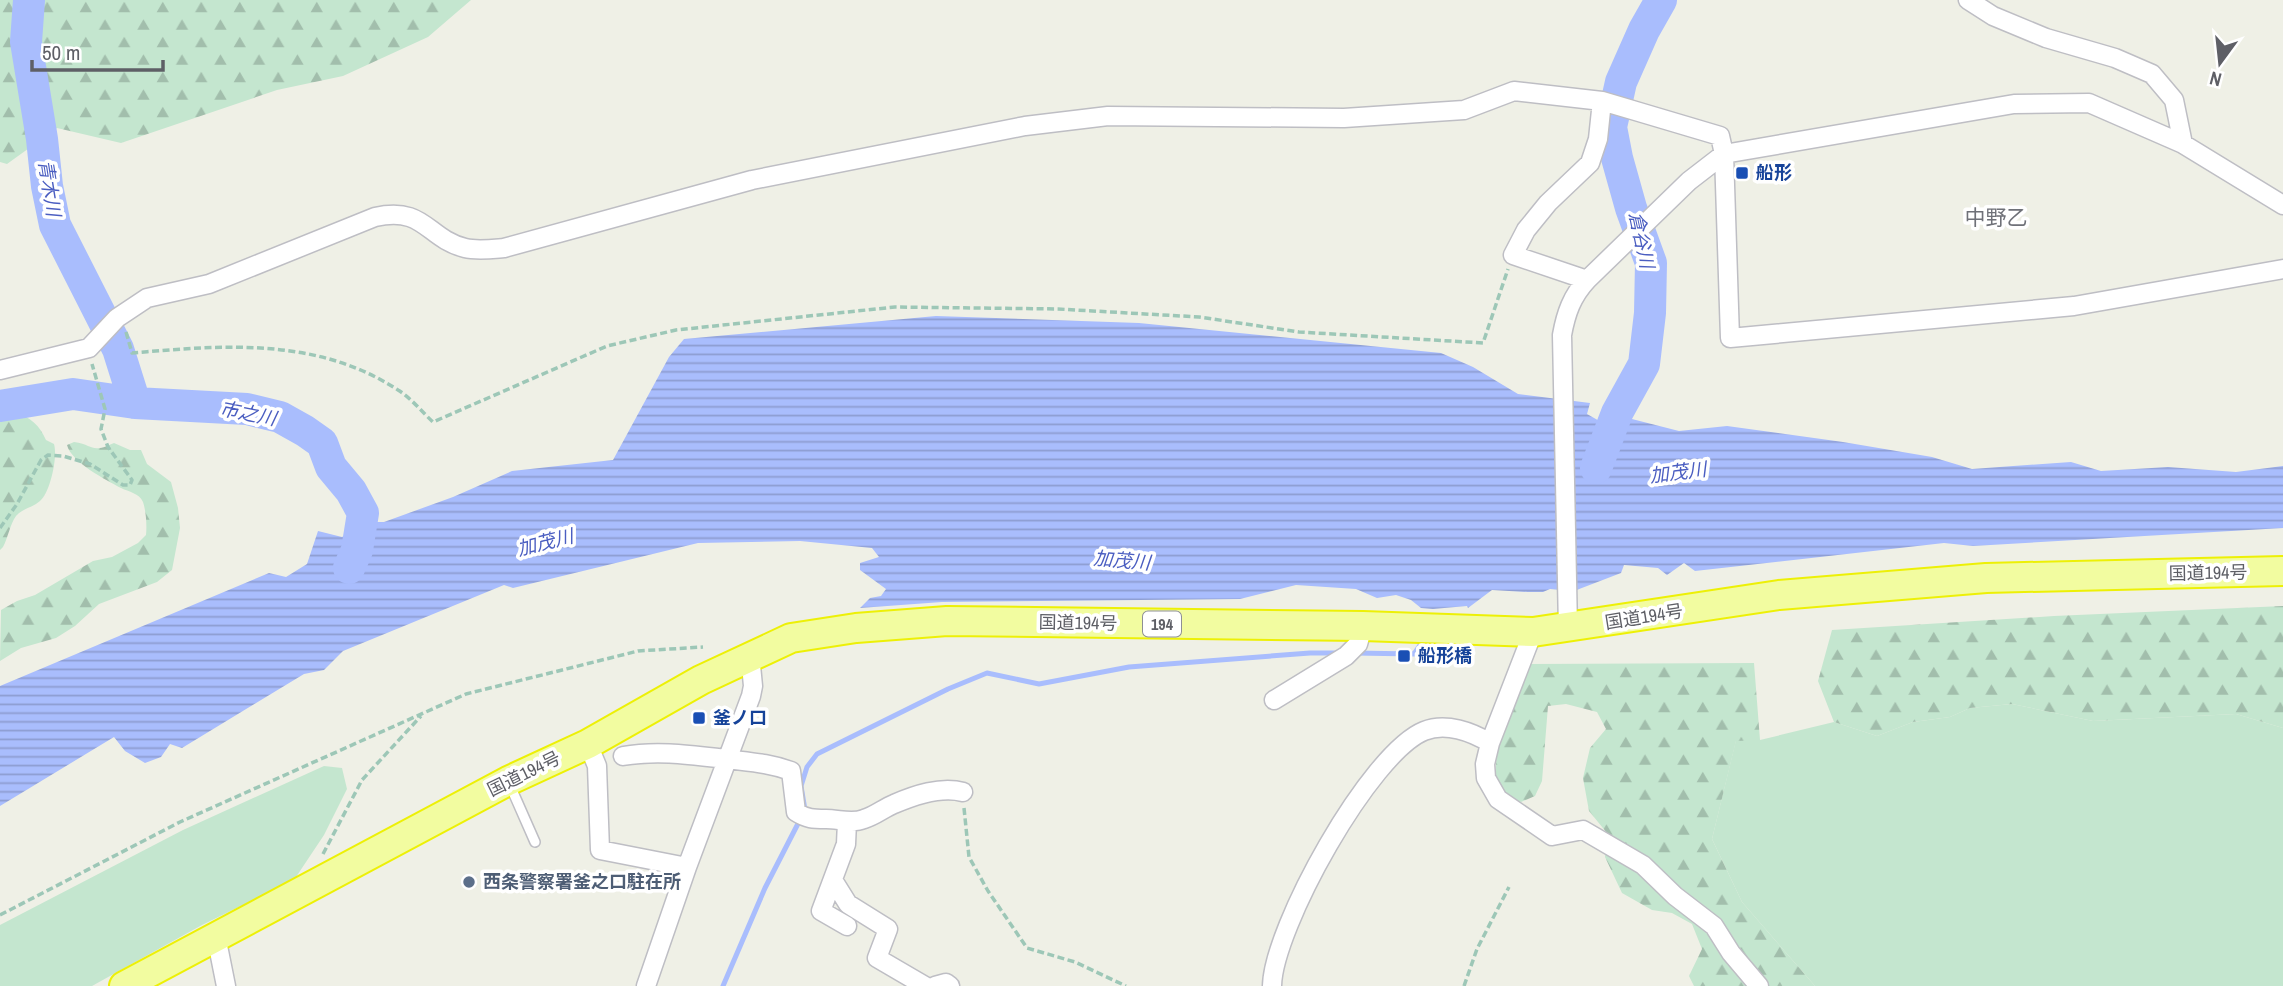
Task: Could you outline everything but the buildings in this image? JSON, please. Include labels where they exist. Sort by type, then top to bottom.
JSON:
[{"type":"highway","name":"国道194号","points":[[124,986],[509,781],[588,744],[701,680],[791,638],[856,628],[947,621],[1363,626],[1533,632],[1568,620],[1779,595],[1972,579],[2283,571]]},
{"type":"street","points":[[1968,0],[1993,16],[2025,29],[2115,58],[2152,74],[2174,100],[2183,144]]},
{"type":"street","points":[[0,370],[89,348],[117,318],[147,298],[209,284],[375,216],[394,212],[412,217],[450,242],[467,248],[504,248],[752,180],[1025,126],[1108,116],[1344,118],[1464,110],[1514,91],[1602,101],[1720,136],[1724,154],[1730,338],[2074,306],[2283,269]]},
{"type":"street","points":[[1587,280],[1513,255],[1525,230],[1548,203],[1590,163],[1598,139],[1602,101]]},
{"type":"street","points":[[1568,620],[1562,335],[1567,312],[1587,280],[1689,181],[1724,154],[2014,104],[2089,103],[2183,144],[2283,205]]},
{"type":"street","points":[[1274,701],[1346,656],[1358,645],[1363,626]]},
{"type":"street","points":[[1533,632],[1490,743],[1485,764],[1486,778],[1498,799],[1552,836],[1583,830],[1643,865],[1675,896],[1714,926],[1731,953],[1759,986]]},
{"type":"street","points":[[646,986],[751,696],[753,686],[750,655]]},
{"type":"street","points":[[1272,986],[1285,932],[1299,899],[1349,810],[1392,754],[1410,738],[1426,730],[1446,727],[1474,734],[1490,743]]},
{"type":"street","points":[[588,744],[597,766],[600,850],[687,867]]},
{"type":"street","points":[[622,756],[667,752],[771,764],[791,771],[796,811],[807,819],[847,822],[863,820],[894,804],[933,791],[951,788],[963,792]]},
{"type":"street","points":[[847,822],[846,844],[821,911],[847,926]]},
{"type":"street","points":[[833,880],[848,904],[888,929],[877,958],[925,986]]},
{"type":"street","points":[[216,936],[226,986]]},
{"type":"street","points":[[934,986],[946,983],[950,986]]},
{"type":"lane","points":[[509,781],[535,842]]},
{"type":"path","points":[[136,305],[124,326],[132,353],[204,346],[262,347],[307,352],[347,363],[399,390],[433,422],[607,346],[676,330],[894,307],[1058,309],[1199,317],[1300,332],[1483,343],[1513,255]]},
{"type":"path","points":[[0,528],[17,504],[41,460],[48,455],[63,456],[90,464],[123,485],[130,485],[132,480],[108,447],[101,429],[105,409],[90,359]]},
{"type":"path","points":[[0,915],[180,822],[466,694],[638,651],[703,647]]},
{"type":"path","points":[[321,859],[362,780],[424,713]]},
{"type":"path","points":[[963,792],[969,857],[988,891],[1027,948],[1075,962],[1126,986]]},
{"type":"path","points":[[1464,986],[1477,949],[1509,887]]},
{"type":"green space","points":[[0,0],[471,0],[428,37],[343,76],[277,90],[121,143],[57,128],[7,164],[0,162]]},
{"type":"green space","points":[[15,413],[34,422],[46,440],[54,444],[55,457],[44,497],[16,516],[0,550],[0,415]]},
{"type":"green space","points":[[74,442],[96,448],[114,443],[130,450],[141,450],[147,464],[171,482],[180,528],[172,570],[157,582],[99,604],[75,626],[56,638],[21,648],[0,661],[1,610],[35,595],[93,561],[112,557],[138,543],[146,535],[146,514],[141,499],[82,464],[67,445]]},
{"type":"green space","points":[[2283,606],[2283,728],[2236,714],[2093,721],[2012,704],[1970,708],[1950,717],[1913,722],[1877,736],[1834,722],[1818,681],[1832,630],[2054,616]]},
{"type":"green space","points":[[1754,663],[1760,740],[1736,741],[1712,839],[1742,902],[1815,986],[1694,986],[1689,976],[1702,949],[1692,924],[1672,913],[1652,910],[1622,893],[1605,857],[1607,833],[1589,811],[1583,778],[1590,748],[1606,729],[1597,712],[1566,704],[1548,706],[1542,781],[1535,796],[1521,802],[1505,795],[1498,784],[1498,750],[1509,711],[1528,664]]},
{"type":"green space","points":[[2012,704],[2093,721],[2236,714],[2283,728],[2283,986],[1815,986],[1742,902],[1712,839],[1736,740],[1760,740],[1834,722],[1877,736],[1913,722],[1950,717],[1970,708]]},
{"type":"green space","points":[[324,766],[342,768],[347,789],[324,835],[294,880],[202,925],[92,986],[0,986],[0,925],[183,830]]},
{"type":"water","name":"加茂川","points":[[936,316],[1139,323],[1441,353],[1473,367],[1518,394],[1590,403],[1587,414],[1617,431],[1628,418],[1679,431],[1727,426],[1932,457],[1972,469],[2071,462],[2101,471],[2168,467],[2236,472],[2283,466],[2283,528],[1973,546],[1944,543],[1695,571],[1684,563],[1667,575],[1658,568],[1624,565],[1621,573],[1574,591],[1492,590],[1468,608],[1433,609],[1421,608],[1411,600],[1396,595],[1377,598],[1356,589],[1296,585],[1240,599],[942,602],[860,608],[870,598],[881,596],[886,589],[860,570],[860,563],[879,557],[872,548],[800,541],[698,543],[513,588],[504,585],[343,651],[324,670],[304,674],[182,748],[170,744],[161,757],[145,763],[125,751],[114,737],[0,806],[0,686],[269,573],[286,577],[307,564],[318,531],[342,537],[371,522],[384,522],[453,497],[512,471],[613,460],[669,357],[684,339]]},
{"type":"waterway","name":"青木川","points":[[29,0],[26,42],[55,225],[118,349],[135,403]]},
{"type":"waterway","name":"倉谷川","points":[[1596,468],[1617,413],[1644,364],[1650,313],[1651,263],[1631,208],[1611,127],[1621,82],[1644,30],[1661,0]]},
{"type":"waterway","name":"市之川","points":[[0,406],[73,394],[135,403],[247,409],[280,417],[322,443],[331,467],[351,491],[363,513],[357,550],[349,568]]},
{"type":"waterway","points":[[1355,653],[1414,654],[1425,638]]},
{"type":"waterway","points":[[723,986],[765,888],[805,810],[801,786],[807,767],[817,754],[948,689],[987,673],[1039,684],[1129,667],[1338,653]]},
{"type":"place","name":"船形","points":[[1742,173]]},
{"type":"place","name":"船形橋","points":[[1404,656]]},
{"type":"place","name":"釜ノ口","points":[[699,718]]},
{"type":"place","name":"西条警察署釜之口駐在所","points":[[469,882]]},
{"type":"district","name":"中野乙","points":[[1996,218]]}]
